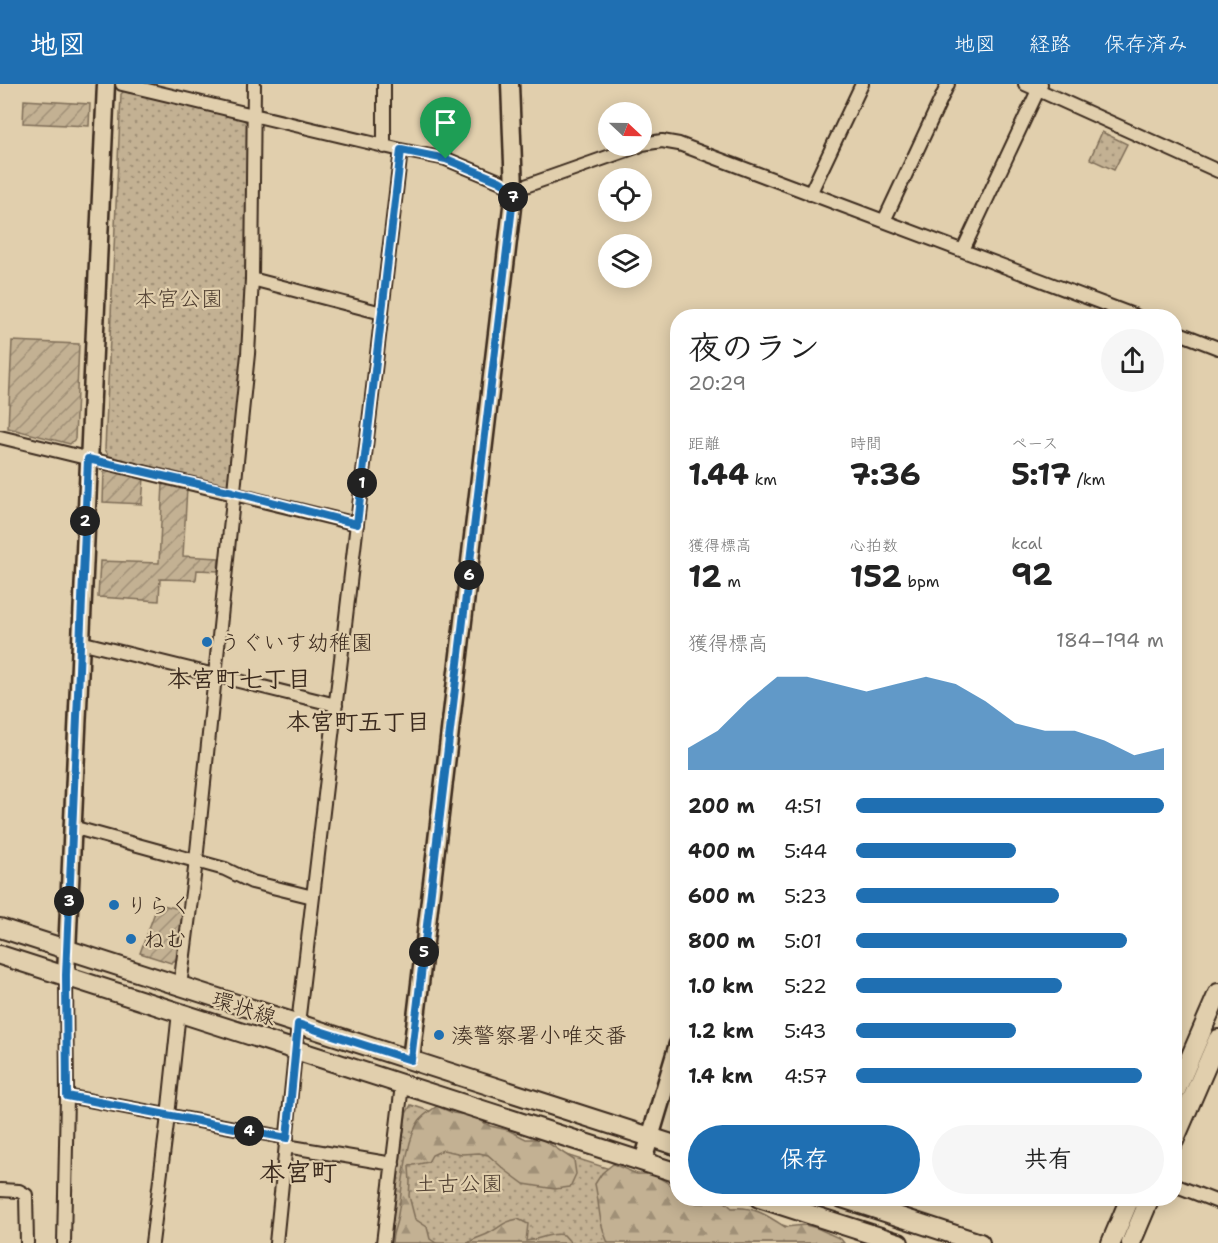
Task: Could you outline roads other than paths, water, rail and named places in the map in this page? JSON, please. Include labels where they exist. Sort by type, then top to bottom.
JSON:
[{"type":"main road","name":"環状線","points":[[0,928],[670,1143]]},
{"type":"main road","name":"環状線","points":[[0,955],[670,1170]]},
{"type":"main road","points":[[1182,1076],[1218,993]]},
{"type":"main road","points":[[1182,1122],[1218,1039]]},
{"type":"main road","points":[[781,1206],[867,1238],[899,1243]]},
{"type":"main road","points":[[867,1206],[980,1243]]},
{"type":"main road","points":[[1111,1243],[1127,1206]]},
{"type":"main road","points":[[1131,1243],[1147,1206]]},
{"type":"street","points":[[64,1243],[67,1096],[66,975],[106,84]]},
{"type":"street","points":[[122,84],[384,147],[446,159],[499,181],[514,190]]},
{"type":"street","points":[[180,986],[196,861],[248,354],[252,279],[254,84]]},
{"type":"street","points":[[384,84],[384,147]]},
{"type":"street","points":[[411,1060],[514,190],[510,84]]},
{"type":"street","points":[[810,194],[862,84]]},
{"type":"street","points":[[884,221],[948,84]]},
{"type":"street","points":[[1025,84],[1040,87],[1218,171]]},
{"type":"street","points":[[963,250],[1040,87]]},
{"type":"street","points":[[652,143],[662,141],[679,144],[1118,309]]},
{"type":"street","points":[[276,1243],[298,1024],[401,150]]},
{"type":"street","points":[[514,190],[609,156]]},
{"type":"street","points":[[252,279],[382,313]]},
{"type":"street","points":[[1182,334],[1218,348]]},
{"type":"street","points":[[0,437],[357,524]]},
{"type":"street","points":[[80,642],[336,705]]},
{"type":"street","points":[[72,827],[225,869],[252,882],[313,897]]},
{"type":"street","points":[[152,1243],[179,1012]]},
{"type":"street","points":[[643,1161],[670,1072]]},
{"type":"street","points":[[383,1243],[402,1085]]},
{"type":"street","points":[[67,1096],[393,1164]]},
{"type":"street","points":[[1182,1188],[1218,1202]]},
{"type":"street","points":[[0,1190],[19,1191],[26,1195],[27,1243]]},
{"type":"place","name":"うぐいす幼稚園","points":[[207,642]]},
{"type":"place","name":"りらく","points":[[114,905]]},
{"type":"place","name":"ねむ","points":[[131,939]]},
{"type":"place","name":"湊警察署小唯交番","points":[[439,1035]]},
{"type":"district","name":"本宮町七丁目","points":[[239,679]]},
{"type":"district","name":"本宮町五丁目","points":[[358,722]]},
{"type":"district","name":"本宮町","points":[[298,1171]]},
{"type":"park label","name":"本宮公園","points":[[179,298]]},
{"type":"park label","name":"土古公園","points":[[459,1183]]}]
